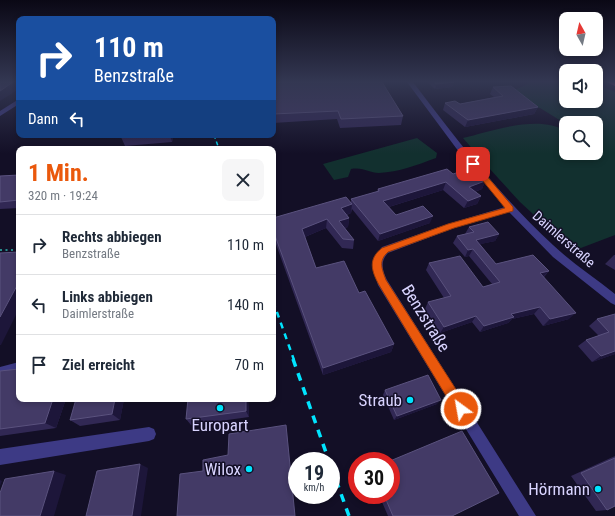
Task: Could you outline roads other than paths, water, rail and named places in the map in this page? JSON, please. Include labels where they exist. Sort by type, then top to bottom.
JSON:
[{"type":"street","points":[[0,114],[13,106]]},
{"type":"street","name":"Daimlerstraße","points":[[428,106],[468,158],[510,209],[550,248],[615,300]]},
{"type":"street","name":"Benzstraße","points":[[510,209],[451,226],[385,250],[376,263],[382,282],[528,516]]},
{"type":"street","points":[[0,373],[16,369]]},
{"type":"street","points":[[0,457],[149,434]]},
{"type":"railway","points":[[215,138],[218,146]]},
{"type":"railway","points":[[276,309],[294,360]]},
{"type":"railway","points":[[293,359],[326,452]]},
{"type":"railway","points":[[340,491],[349,516]]},
{"type":"place","name":"Straub","points":[[410,400]]},
{"type":"place","name":"Europart","points":[[220,408]]},
{"type":"place","name":"Wilox","points":[[249,469]]},
{"type":"place","name":"Hörmann","points":[[598,489]]}]
